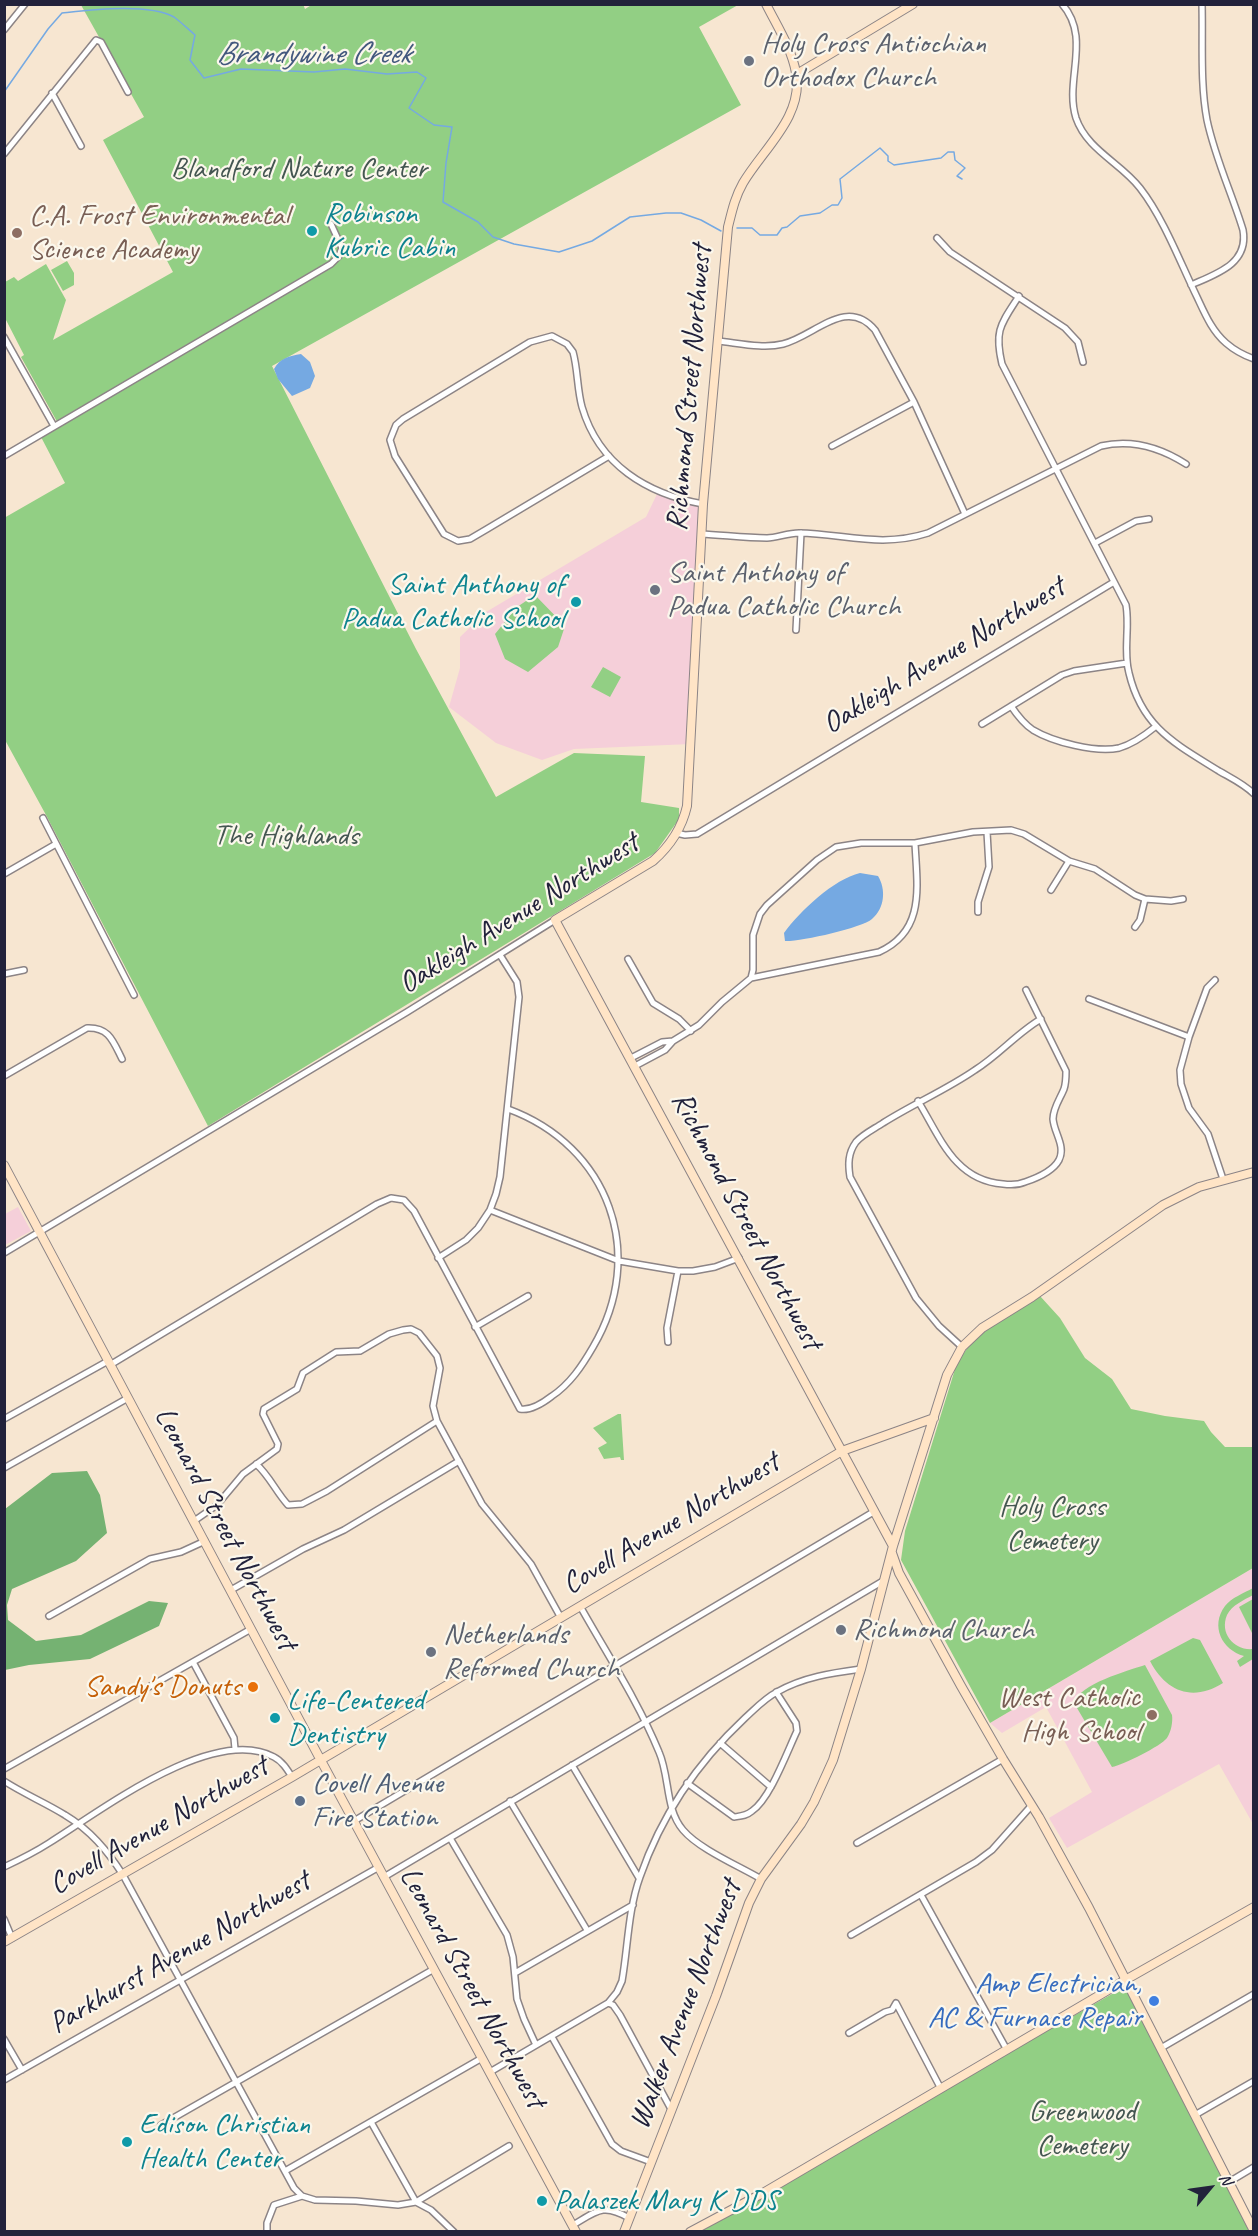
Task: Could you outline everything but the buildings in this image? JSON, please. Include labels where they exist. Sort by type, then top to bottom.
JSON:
[{"type":"street","points":[[5,27],[25,4]]},
{"type":"street","name":"Richmond Street Northwest","points":[[676,833],[684,818],[689,788],[703,504],[728,227],[733,206],[746,179],[786,122],[794,102],[797,74],[787,46],[766,4]]},
{"type":"street","points":[[797,74],[913,4]]},
{"type":"street","points":[[1062,4],[1074,24],[1077,38],[1072,97],[1081,129],[1097,149],[1126,171],[1146,195],[1208,321],[1218,335],[1236,351],[1254,359]]},
{"type":"street","points":[[1191,285],[1233,265],[1244,243],[1243,231],[1216,152],[1207,117],[1204,91],[1202,4]]},
{"type":"street","points":[[4,154],[93,41],[98,39],[101,42],[128,92]]},
{"type":"street","points":[[52,93],[81,146]]},
{"type":"street","points":[[4,456],[331,264],[342,251],[331,224]]},
{"type":"street","points":[[937,238],[950,252],[1056,320],[1069,331],[1081,350],[1083,362]]},
{"type":"street","points":[[1019,296],[1002,322],[998,346],[1002,364],[1123,598],[1127,611],[1127,663],[1138,700],[1155,727],[1168,738],[1254,794]]},
{"type":"street","points":[[718,341],[783,344],[837,318],[850,315],[859,316],[867,321],[875,330],[914,402],[965,514]]},
{"type":"street","points":[[609,456],[470,539],[458,542],[444,534],[395,456],[390,440],[396,425],[402,419],[530,342],[552,336],[567,344],[573,351],[582,408],[598,441],[609,456],[631,476],[657,492],[703,504]]},
{"type":"street","points":[[4,337],[54,426]]},
{"type":"street","points":[[832,447],[914,402]]},
{"type":"street","points":[[701,534],[769,538],[785,533],[801,533],[890,541],[928,533],[1093,449],[1120,443],[1133,443],[1172,455],[1186,464]]},
{"type":"street","points":[[1095,543],[1136,521],[1149,519]]},
{"type":"street","points":[[796,630],[801,533]]},
{"type":"street","name":"Oakleigh Avenue Northwest","points":[[4,1253],[653,861],[663,853],[676,833],[692,836],[697,834],[1114,582]]},
{"type":"street","points":[[982,724],[1053,680],[1071,672],[1127,663]]},
{"type":"street","points":[[1011,706],[1020,719],[1033,729],[1087,748],[1105,750],[1122,747],[1155,727]]},
{"type":"street","points":[[43,818],[134,995]]},
{"type":"street","points":[[751,978],[753,935],[760,914],[817,860],[836,847],[847,845],[915,843],[1011,830],[1024,834],[1069,861],[1095,869],[1128,892],[1145,898],[1183,900]]},
{"type":"street","points":[[978,912],[978,902],[989,867],[987,832]]},
{"type":"street","points":[[635,1066],[665,1050],[673,1041],[692,1031],[751,978],[879,952],[892,946],[905,933],[914,915],[917,894],[915,843]]},
{"type":"street","points":[[4,874],[56,844]]},
{"type":"street","points":[[1051,890],[1069,861]]},
{"type":"street","points":[[1135,927],[1140,920],[1145,898]]},
{"type":"street","name":"Richmond Street Northwest","points":[[555,921],[875,1511],[893,1549],[899,1573],[1003,1759],[1032,1805],[1126,1979],[1254,2231]]},
{"type":"street","points":[[438,1258],[466,1240],[490,1210],[500,1178],[519,997],[517,982],[500,955]]},
{"type":"street","points":[[628,959],[653,1003],[679,1019],[692,1031]]},
{"type":"street","points":[[4,974],[24,970]]},
{"type":"street","points":[[1215,980],[1207,987],[1180,1070],[1181,1084],[1189,1108],[1208,1134],[1223,1179]]},
{"type":"street","points":[[918,1101],[953,1159],[963,1170],[978,1180],[1020,1184],[1051,1169],[1058,1162],[1061,1146],[1053,1120],[1054,1109],[1066,1082],[1066,1071],[1026,990]]},
{"type":"street","points":[[1089,999],[1189,1037]]},
{"type":"street","points":[[962,1347],[939,1326],[916,1298],[858,1192],[848,1168],[851,1149],[858,1140],[918,1101],[979,1068],[1012,1043],[1028,1026],[1041,1019]]},
{"type":"street","points":[[4,1077],[87,1028],[97,1028],[106,1032],[122,1059]]},
{"type":"street","points":[[631,1058],[662,1042],[673,1041]]},
{"type":"street","points":[[4,1419],[109,1363],[377,1204],[391,1198],[404,1200],[409,1204],[520,1409],[526,1410],[550,1398],[568,1383],[586,1358],[607,1320],[615,1293],[619,1261],[615,1227],[600,1187],[579,1155],[546,1127],[525,1115],[508,1109]]},
{"type":"street","name":"Leonard Street Northwest","points":[[4,1165],[321,1760],[574,2228]]},
{"type":"street","name":"Walker Avenue Northwest","points":[[624,2232],[716,1996],[749,1903],[761,1879],[814,1802],[833,1760],[861,1669],[883,1581],[947,1375],[962,1347],[982,1328],[1032,1297],[1163,1205],[1199,1187],[1254,1172]]},
{"type":"street","points":[[490,1210],[619,1261],[678,1271],[704,1270],[739,1258]]},
{"type":"street","points":[[668,1342],[667,1328],[678,1271]]},
{"type":"street","points":[[475,1327],[528,1296]]},
{"type":"street","points":[[194,1521],[217,1505],[243,1474],[277,1449],[278,1444],[263,1414],[264,1409],[297,1389],[303,1373],[336,1352],[360,1352],[390,1334],[411,1329],[419,1333],[436,1356],[440,1368],[433,1406],[437,1421],[490,1515],[531,1564],[561,1618]]},
{"type":"street","points":[[4,1468],[128,1398]]},
{"type":"street","name":"Covell Avenue Northwest","points":[[8,1940],[321,1760],[842,1451],[934,1418]]},
{"type":"street","points":[[256,1464],[288,1505],[302,1504],[327,1491],[437,1421]]},
{"type":"street","points":[[231,1590],[303,1549],[344,1530],[459,1461]]},
{"type":"street","points":[[354,1821],[875,1511]]},
{"type":"street","points":[[49,1616],[150,1558],[181,1552],[205,1541]]},
{"type":"street","points":[[384,1877],[883,1581]]},
{"type":"street","points":[[580,1606],[645,1721],[665,1770],[671,1808],[680,1826],[692,1838],[761,1879]]},
{"type":"street","points":[[4,1769],[251,1629]]},
{"type":"street","points":[[193,1662],[234,1738],[235,1749]]},
{"type":"street","points":[[490,2072],[608,2003],[617,1992],[622,1981],[639,1878],[671,1808],[687,1783],[720,1743],[776,1692],[803,1680],[830,1673],[861,1669]]},
{"type":"street","points":[[687,1783],[734,1817],[745,1816],[755,1810],[771,1787],[797,1731],[796,1723],[776,1692]]},
{"type":"street","points":[[720,1743],[771,1787]]},
{"type":"street","points":[[4,1868],[149,1780],[195,1760],[235,1749],[257,1751],[274,1757],[285,1766],[292,1777]]},
{"type":"street","points":[[857,1843],[1003,1759]]},
{"type":"street","points":[[572,1765],[639,1878]]},
{"type":"street","points":[[4,1781],[78,1824],[99,1841],[123,1875],[294,2188],[302,2196],[315,2200],[398,2205],[416,2202],[508,2146]]},
{"type":"street","points":[[510,1801],[587,1930]]},
{"type":"street","points":[[851,1935],[921,1896],[992,1850],[1032,1805]]},
{"type":"street","points":[[450,1838],[507,1935],[515,1973],[517,1999],[536,2045]]},
{"type":"street","name":"Parkhurst Avenue Northwest","points":[[4,2080],[379,1867]]},
{"type":"street","points":[[921,1896],[1007,2050]]},
{"type":"street","points":[[515,1973],[633,1905]]},
{"type":"street","points":[[690,2232],[764,2193],[1126,1979],[1254,1907]]},
{"type":"street","points":[[4,1919],[8,1940]]},
{"type":"street","points":[[161,2126],[434,1969]]},
{"type":"street","points":[[1161,2048],[1254,1994]]},
{"type":"street","points":[[608,2003],[613,2005],[620,2015],[671,2109]]},
{"type":"street","points":[[849,2033],[892,2010],[896,2003],[941,2089]]},
{"type":"street","points":[[552,2037],[612,2144],[621,2151],[651,2162]]},
{"type":"street","points":[[4,2039],[22,2070]]},
{"type":"street","points":[[285,2171],[482,2058]]},
{"type":"street","points":[[1195,2115],[1254,2081]]},
{"type":"street","points":[[371,2122],[416,2202],[431,2210],[454,2232]]},
{"type":"street","points":[[1229,2182],[1254,2167]]},
{"type":"street","points":[[267,2232],[267,2223],[274,2205],[302,2196]]},
{"type":"street","points":[[574,2228],[607,2208],[614,2209],[629,2218]]},
{"type":"shaded area","points":[[658,492],[703,504],[691,744],[574,749],[542,760],[496,743],[449,707],[460,668],[460,637],[486,612],[646,517]]},
{"type":"shaded area","points":[[18,1207],[31,1231],[5,1245],[5,1214]]},
{"type":"shaded area","name":"West Catholic High School","points":[[1253,1568],[1253,1824],[1219,1764],[1067,1848],[1049,1818],[1092,1792],[1046,1707],[1002,1733],[990,1723]]},
{"type":"green space","points":[[303,4],[305,9],[313,4],[738,5],[699,27],[741,105],[272,366],[416,649],[496,797],[574,753],[645,756],[641,802],[679,808],[679,819],[655,853],[208,1126],[5,740],[4,518],[65,483],[41,437],[60,427],[21,357],[24,355],[5,318],[5,282],[14,277],[18,281],[46,264],[66,300],[53,340],[173,272],[103,140],[144,117],[81,5]]},
{"type":"green space","points":[[67,261],[74,273],[74,285],[63,291],[51,270]]},
{"type":"green space","points":[[535,595],[565,626],[558,647],[528,672],[505,659],[495,634],[517,607]]},
{"type":"green space","points":[[603,667],[621,677],[610,697],[591,687]]},
{"type":"green space","name":"Holy Cross Cemetery","points":[[1040,1296],[1060,1318],[1085,1358],[1112,1379],[1131,1409],[1204,1421],[1225,1447],[1253,1447],[1253,1568],[990,1723],[901,1560],[905,1531],[956,1366],[963,1354],[981,1334]]},
{"type":"green space","points":[[621,1414],[624,1460],[620,1457],[604,1459],[598,1448],[607,1443],[593,1428]]},
{"type":"green space","points":[[87,1471],[100,1495],[107,1533],[76,1561],[12,1589],[7,1605],[8,1620],[36,1641],[81,1635],[149,1601],[168,1603],[159,1626],[90,1659],[29,1665],[5,1670],[5,1509],[52,1473]]},
{"type":"green space","points":[[1253,1588],[1253,1595],[1232,1608],[1225,1622],[1225,1629],[1230,1640],[1240,1647],[1253,1649],[1253,1659],[1240,1667],[1237,1661],[1244,1656],[1236,1653],[1224,1643],[1219,1621],[1228,1603]]},
{"type":"green space","points":[[1253,1599],[1253,1635],[1239,1607]]},
{"type":"green space","points":[[1193,1638],[1200,1640],[1223,1683],[1212,1689],[1191,1693],[1172,1687],[1156,1672],[1150,1661]]},
{"type":"green space","points":[[1145,1665],[1172,1715],[1171,1730],[1167,1738],[1157,1746],[1112,1767],[1074,1703],[1078,1696],[1094,1684]]},
{"type":"green space","name":"Greenwood Cemetery","points":[[1126,1986],[1249,2231],[694,2232]]},
{"type":"water","points":[[301,354],[310,362],[315,376],[310,388],[292,396],[278,379],[274,369],[285,358]]},
{"type":"water","points":[[860,873],[878,876],[881,881],[882,904],[872,919],[830,934],[785,941],[784,933],[808,906],[839,882]]},
{"type":"waterway","name":"Brandywine Creek","points":[[4,92],[48,29],[62,13],[88,10],[150,10],[174,17],[195,35],[190,60],[204,78],[241,69],[314,72],[345,69],[387,74],[417,72],[426,78],[409,108],[434,125],[452,127],[443,202],[478,222],[493,237],[514,244],[559,252],[592,241],[630,217],[666,213],[681,213],[701,220],[721,231]]},
{"type":"waterway","name":"Brandywine Creek","points":[[737,228],[752,228],[760,235],[777,235],[782,228],[787,227],[800,216],[820,213],[832,205],[838,205],[842,198],[840,179],[880,148],[888,156],[888,161],[894,165],[941,158],[948,152],[954,152],[955,160],[965,168],[957,176],[962,179]]},
{"type":"place","name":"Holy Cross Antiochian Orthodox Church","points":[[749,61]]},
{"type":"place","name":"Robinson Kubric Cabin","points":[[312,231]]},
{"type":"place","name":"C.A. Frost Environmental Science Academy","points":[[17,233]]},
{"type":"place","name":"Saint Anthony of Padua Catholic Church","points":[[655,590]]},
{"type":"place","name":"Saint Anthony of Padua Catholic School","points":[[576,602]]},
{"type":"place","name":"Richmond Church","points":[[841,1630]]},
{"type":"place","name":"Netherlands Reformed Church","points":[[431,1652]]},
{"type":"place","name":"Sandy's Donuts","points":[[253,1687]]},
{"type":"place","name":"West Catholic High School","points":[[1152,1715]]},
{"type":"place","name":"Life-Centered Dentistry","points":[[275,1718]]},
{"type":"place","name":"Covell Avenue Fire Station","points":[[300,1801]]},
{"type":"place","name":"Amp Electrician, AC & Furnace Repair","points":[[1154,2001]]},
{"type":"place","name":"Edison Christian Health Center","points":[[127,2142]]},
{"type":"place","name":"Palaszek Mary K DDS","points":[[542,2201]]},
{"type":"park label","name":"Blandford Nature Center","points":[[299,169]]},
{"type":"park label","name":"The Highlands","points":[[286,836]]}]
